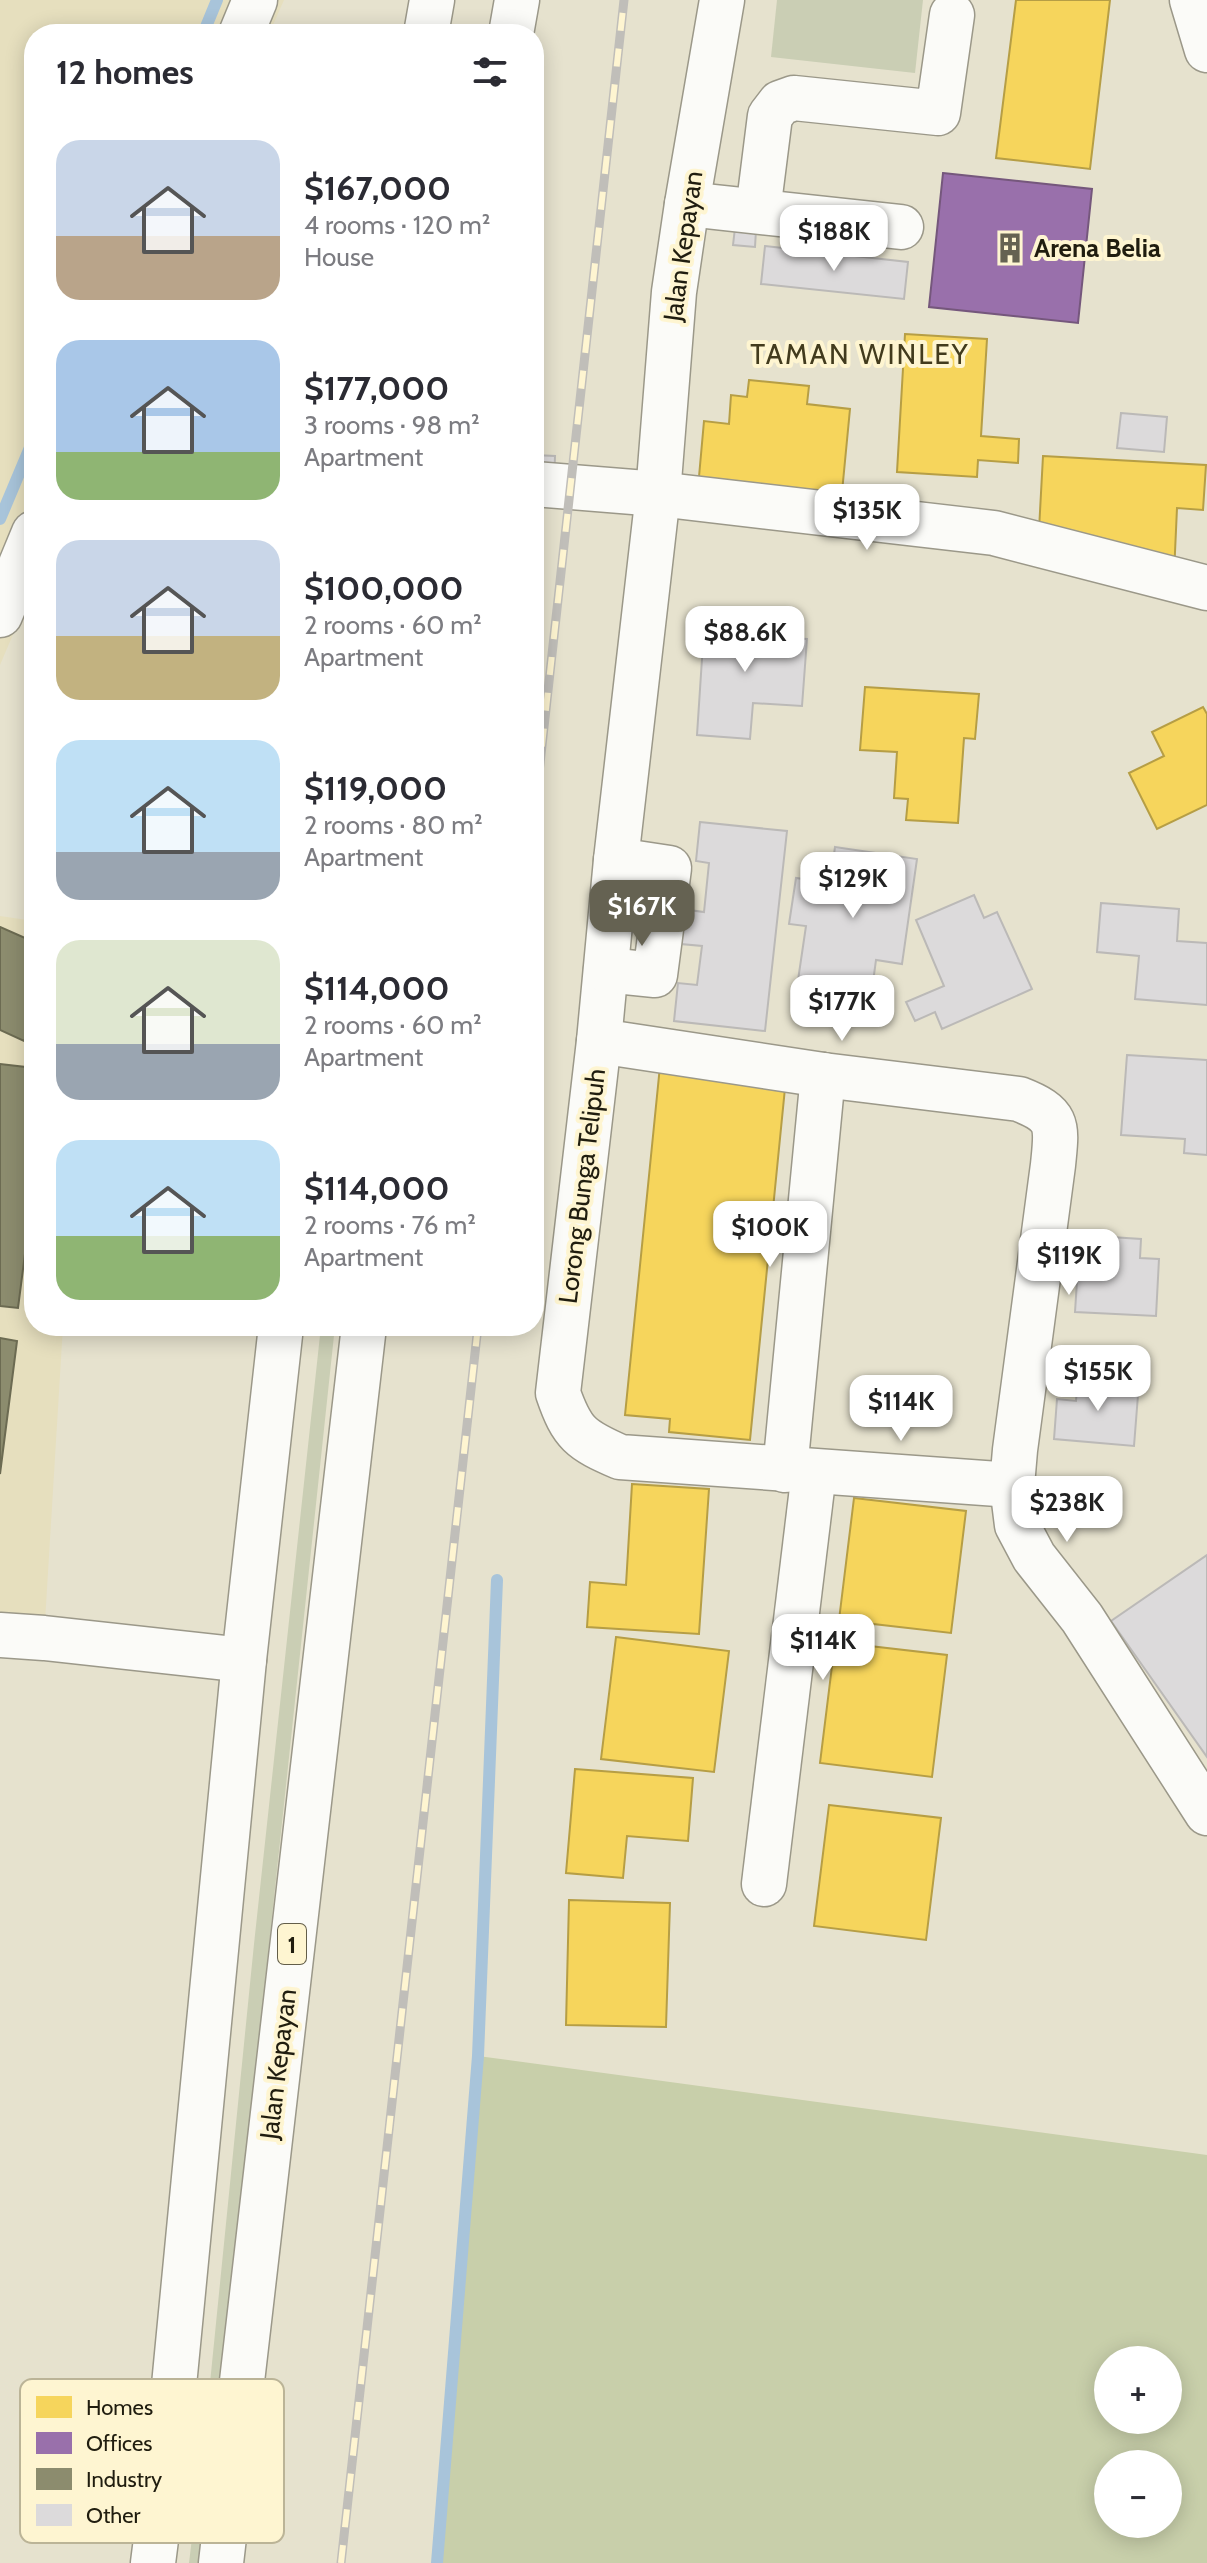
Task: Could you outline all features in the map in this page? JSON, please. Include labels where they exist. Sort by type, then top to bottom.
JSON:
[{"type":"main road","points":[[245,24],[255,0]]},
{"type":"main road","points":[[428,24],[432,0]]},
{"type":"main road","points":[[513,24],[517,0]]},
{"type":"main road","name":"Jalan Kepayan","points":[[658,494],[674,292],[722,0]]},
{"type":"main road","points":[[1192,0],[1207,50]]},
{"type":"main road","points":[[758,211],[770,116],[780,103],[794,98],[938,113],[952,15]]},
{"type":"main road","points":[[687,204],[901,227]]},
{"type":"main road","points":[[544,485],[658,494],[994,533],[1207,588]]},
{"type":"main road","name":"Lorong Bunga Telipuh","points":[[658,494],[558,1393],[568,1422],[589,1442],[620,1457],[1012,1485]]},
{"type":"main road","points":[[0,615],[24,557]]},
{"type":"main road","points":[[599,1041],[823,1075],[1019,1099],[1052,1117],[1056,1131],[1053,1165],[1012,1485],[1017,1525],[1034,1557],[1082,1618],[1207,1813]]},
{"type":"main road","points":[[764,1884],[800,1471],[823,1075]]},
{"type":"main road","points":[[175,2379],[244,1660],[280,1336]]},
{"type":"main road","name":"Jalan Kepayan","points":[[242,2379],[363,1336]]},
{"type":"main road","points":[[1,1644],[44,1638],[244,1660]]},
{"type":"main road","points":[[153,2563],[156,2543]]},
{"type":"main road","name":"Jalan Kepayan","points":[[221,2563],[223,2543]]},
{"type":"shaded area","points":[[0,0],[284,0],[273,24],[24,24],[24,609],[0,665]]},
{"type":"shaded area","points":[[0,916],[24,920],[24,1336],[62,1336],[44,1638],[0,1650]]},
{"type":"green space","points":[[777,0],[923,0],[915,73],[771,57]]},
{"type":"green space","points":[[320,1336],[334,1336],[223,2379],[210,2379]]},
{"type":"green space","points":[[478,2056],[1207,2155],[1207,2563],[437,2563]]},
{"type":"green space","points":[[191,2543],[203,2543],[200,2563],[189,2563]]},
{"type":"building: Homes","points":[[1016,0],[1110,0],[1090,169],[996,158]]},
{"type":"building: Homes","points":[[905,334],[987,339],[981,436],[1019,439],[1018,463],[978,460],[977,477],[897,472]]},
{"type":"building: Homes","points":[[749,380],[809,386],[807,404],[850,409],[840,513],[697,499],[704,421],[729,424],[731,395],[747,397]]},
{"type":"building: Homes","points":[[1043,456],[1206,465],[1203,510],[1177,508],[1174,574],[1037,567]]},
{"type":"building: Homes","points":[[865,687],[979,694],[975,739],[964,738],[958,823],[906,820],[908,799],[894,798],[897,752],[860,750]]},
{"type":"building: Homes","points":[[1203,707],[1207,714],[1207,805],[1157,829],[1129,773],[1164,756],[1152,732]]},
{"type":"building: Homes","points":[[660,1066],[786,1078],[750,1440],[669,1432],[670,1419],[625,1415]]},
{"type":"building: Homes","points":[[632,1484],[709,1489],[699,1634],[587,1627],[590,1582],[626,1585]]},
{"type":"building: Homes","points":[[854,1498],[966,1511],[951,1633],[839,1620]]},
{"type":"building: Homes","points":[[616,1637],[729,1651],[714,1772],[601,1759]]},
{"type":"building: Homes","points":[[835,1642],[947,1655],[932,1777],[820,1763]]},
{"type":"building: Homes","points":[[575,1769],[693,1778],[688,1841],[627,1836],[623,1878],[566,1873]]},
{"type":"building: Homes","points":[[829,1805],[941,1818],[926,1940],[814,1926]]},
{"type":"building: Homes","points":[[569,1900],[670,1903],[666,2027],[566,2025]]},
{"type":"building: Offices","name":"Arena Belia","points":[[943,173],[1092,189],[1078,323],[929,307]]},
{"type":"building: Industry","points":[[0,927],[24,938],[24,1041],[0,1030]]},
{"type":"building: Industry","points":[[0,1064],[24,1067],[24,1262],[18,1308],[0,1306]]},
{"type":"building: Industry","points":[[0,1338],[17,1341],[0,1474]]},
{"type":"building: Other","points":[[735,228],[756,230],[755,247],[733,245]]},
{"type":"building: Other","points":[[765,246],[908,262],[904,299],[761,284]]},
{"type":"building: Other","points":[[1121,413],[1167,417],[1164,452],[1117,448]]},
{"type":"building: Other","points":[[544,455],[555,456],[554,484],[544,484]]},
{"type":"building: Other","points":[[705,613],[760,617],[759,637],[807,639],[802,706],[753,703],[750,739],[697,735]]},
{"type":"building: Other","points":[[700,822],[787,831],[765,1031],[674,1021],[678,983],[697,985],[702,946],[670,943],[674,908],[704,912],[709,863],[696,861]]},
{"type":"building: Other","points":[[835,847],[917,859],[902,964],[876,960],[871,997],[797,987],[806,926],[789,924],[796,878],[830,883]]},
{"type":"building: Other","points":[[974,895],[984,918],[997,912],[1032,989],[942,1029],[935,1012],[915,1021],[906,1002],[944,986],[916,920]]},
{"type":"building: Other","points":[[1101,903],[1179,909],[1177,941],[1207,943],[1207,1005],[1135,999],[1139,956],[1097,952]]},
{"type":"building: Other","points":[[1127,1055],[1207,1060],[1207,1155],[1184,1153],[1185,1139],[1121,1135]]},
{"type":"building: Other","points":[[1080,1235],[1141,1239],[1140,1258],[1159,1259],[1156,1316],[1075,1312]]},
{"type":"building: Other","points":[[1078,1375],[1124,1378],[1123,1394],[1138,1395],[1134,1446],[1054,1439],[1057,1399],[1076,1401]]},
{"type":"building: Other","points":[[1207,1555],[1207,1757],[1111,1621]]},
{"type":"waterway","points":[[207,24],[217,0]]},
{"type":"waterway","points":[[0,519],[24,462]]},
{"type":"waterway","points":[[437,2563],[478,2056],[497,1580]]},
{"type":"railway","points":[[544,727],[624,0]]},
{"type":"railway","points":[[341,2563],[477,1336]]},
{"type":"place","name":"Arena Belia","points":[[1010,248]]},
{"type":"district","name":"TAMAN WINLEY","points":[[860,354]]}]
